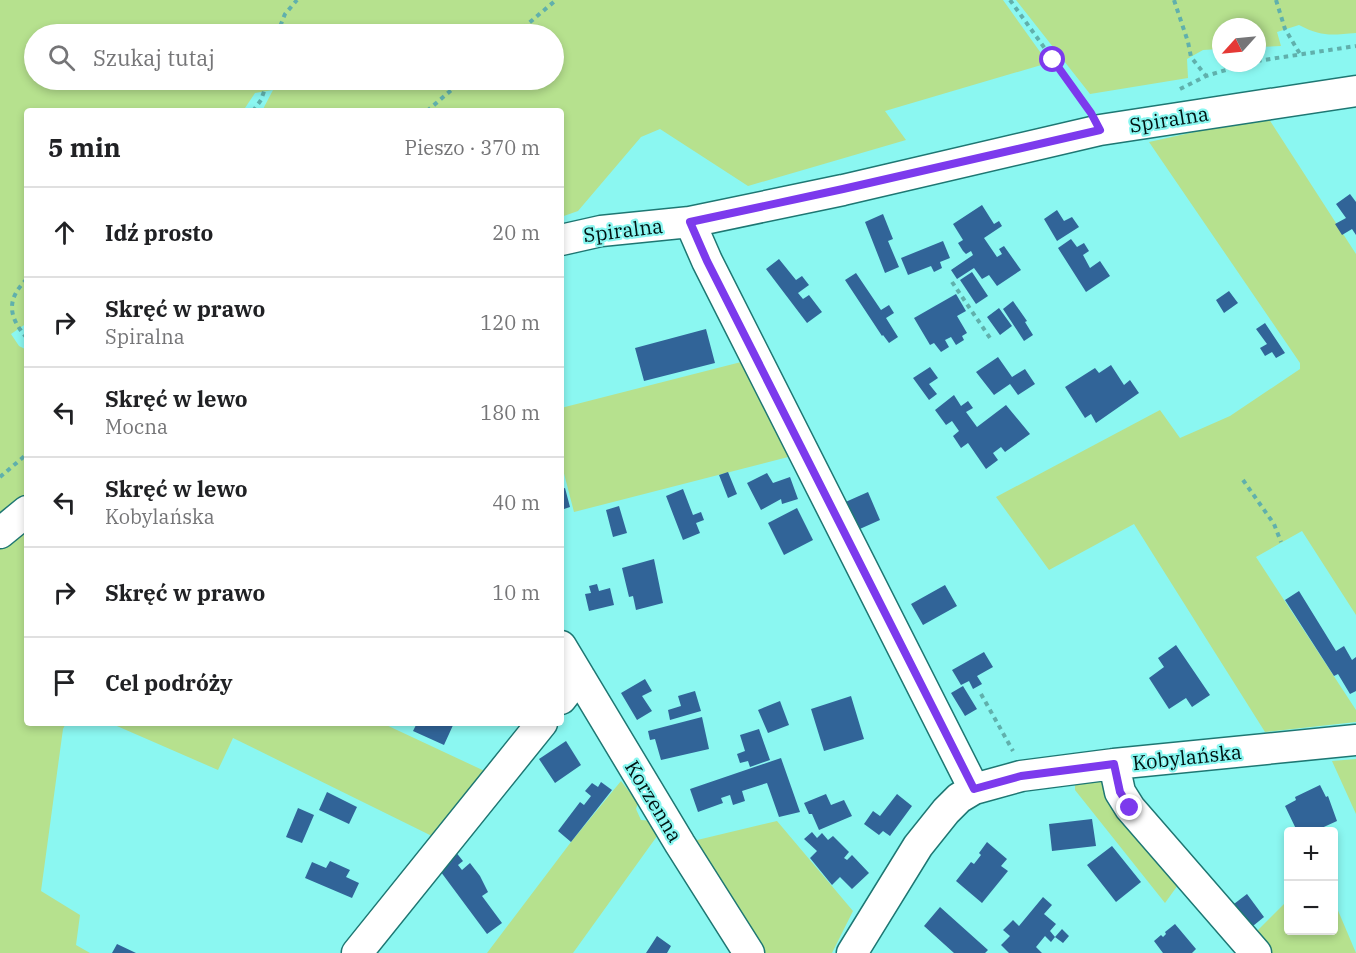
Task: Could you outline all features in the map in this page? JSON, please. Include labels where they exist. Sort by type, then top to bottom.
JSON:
[{"type":"street","name":"Spiralna","points":[[564,239],[602,231],[690,222],[1100,130],[1356,91]]},
{"type":"street","points":[[690,222],[707,261],[974,789]]},
{"type":"street","points":[[0,533],[24,513]]},
{"type":"street","name":"Korzenna","points":[[564,660],[570,687],[680,844],[749,953]]},
{"type":"street","points":[[357,953],[540,726]]},
{"type":"street","name":"Kobylańska","points":[[852,953],[925,837],[959,798],[974,789],[1021,776],[1114,764],[1356,740]]},
{"type":"street","points":[[1114,764],[1120,792],[1130,808],[1256,953]]},
{"type":"path","points":[[281,24],[285,14],[297,0]]},
{"type":"path","points":[[528,24],[556,0]]},
{"type":"path","points":[[1010,0],[1091,113],[1100,130]]},
{"type":"path","points":[[1174,0],[1191,57],[1206,76]]},
{"type":"path","points":[[1276,0],[1285,29],[1300,54]]},
{"type":"path","points":[[1266,60],[1356,46]]},
{"type":"path","points":[[256,108],[264,90]]},
{"type":"path","points":[[430,108],[451,90]]},
{"type":"path","points":[[24,282],[16,291],[12,304],[12,315],[17,327],[24,335]]},
{"type":"path","points":[[952,282],[990,338]]},
{"type":"path","points":[[0,477],[24,457]]},
{"type":"path","points":[[1243,480],[1274,524],[1281,542]]},
{"type":"path","points":[[981,694],[1018,761]]},
{"type":"green space","points":[[0,0],[1003,0],[1048,63],[885,111],[906,140],[748,186],[660,129],[641,137],[578,211],[564,216],[564,108],[264,108],[273,90],[255,93],[245,108],[24,108],[24,325],[11,334],[19,346],[24,348],[24,503],[0,523]]},
{"type":"green space","points":[[1016,0],[1356,0],[1356,33],[1327,34],[1314,32],[1299,25],[1277,32],[1281,46],[1266,47],[1266,18],[1212,18],[1212,50],[1203,50],[1187,59],[1188,78],[1090,94]]},
{"type":"green space","points":[[1267,116],[1356,254],[1356,615],[1302,531],[1256,557],[1356,710],[1356,722],[1265,732],[1134,524],[1049,570],[996,497],[1160,410],[1180,438],[1230,416],[1300,369],[1300,363],[1149,142]]},
{"type":"green space","points":[[745,361],[792,456],[574,512],[564,474],[564,407]]},
{"type":"green space","points":[[24,529],[24,726],[64,726],[41,891],[80,915],[76,945],[90,953],[0,953],[0,545]]},
{"type":"green space","points":[[117,726],[388,726],[491,774],[438,839],[233,738],[218,770]]},
{"type":"green space","points":[[1356,759],[1356,814],[1332,761]]},
{"type":"green space","points":[[1100,776],[1183,878],[1165,903],[1075,790],[1075,779]]},
{"type":"green space","points":[[621,781],[638,803],[636,809],[641,820],[653,821],[660,832],[573,953],[487,953],[571,842]]},
{"type":"green space","points":[[777,821],[853,911],[832,953],[763,953],[693,841]]},
{"type":"green space","points":[[1284,904],[1284,935],[1338,935],[1338,910],[1356,953],[1265,953],[1250,938]]},
{"type":"building","points":[[1350,194],[1356,202],[1356,235],[1352,229],[1342,235],[1335,224],[1346,218],[1336,204]]},
{"type":"building","points":[[982,205],[994,224],[999,221],[1002,226],[984,238],[997,257],[1002,254],[999,249],[1004,246],[1021,270],[997,286],[989,275],[982,279],[974,268],[957,279],[951,270],[973,255],[971,251],[966,254],[963,251],[958,243],[963,240],[953,224]]},
{"type":"building","points":[[1057,210],[1064,221],[1072,217],[1079,227],[1057,241],[1044,219]]},
{"type":"building","points":[[883,214],[893,239],[888,241],[899,267],[885,273],[865,222]]},
{"type":"building","points":[[1071,239],[1077,247],[1084,243],[1089,251],[1083,255],[1090,268],[1100,261],[1110,276],[1086,292],[1058,248]]},
{"type":"building","points":[[943,241],[950,258],[940,262],[942,268],[934,272],[931,266],[908,275],[901,258]]},
{"type":"building","points":[[779,259],[796,280],[802,276],[809,285],[798,293],[803,299],[809,295],[822,312],[807,323],[766,269]]},
{"type":"building","points":[[972,272],[988,296],[976,304],[960,280]]},
{"type":"building","points":[[856,273],[881,310],[889,305],[894,313],[886,318],[898,337],[889,343],[845,280]]},
{"type":"building","points":[[1229,291],[1238,303],[1224,313],[1216,300]]},
{"type":"building","points":[[956,294],[966,311],[957,316],[967,333],[962,336],[964,340],[956,345],[951,337],[945,340],[949,347],[941,352],[934,343],[930,345],[914,318]]},
{"type":"building","points":[[1013,301],[1027,321],[1025,322],[1033,335],[1024,341],[1003,309]]},
{"type":"building","points":[[999,308],[1012,326],[1000,335],[987,317]]},
{"type":"building","points":[[1265,323],[1285,353],[1276,358],[1272,352],[1265,356],[1260,348],[1267,344],[1256,329]]},
{"type":"building","points":[[706,329],[715,363],[644,381],[635,348]]},
{"type":"building","points":[[998,357],[1012,377],[1025,369],[1035,384],[1018,395],[1010,384],[994,395],[976,372]]},
{"type":"building","points":[[1111,365],[1124,385],[1130,380],[1139,393],[1096,423],[1091,414],[1085,418],[1065,387],[1095,368],[1099,373]]},
{"type":"building","points":[[930,367],[938,378],[929,384],[937,394],[929,400],[913,378]]},
{"type":"building","points":[[954,395],[961,406],[968,401],[973,408],[966,412],[977,427],[1006,405],[1030,434],[1005,452],[1001,447],[993,453],[998,460],[986,469],[968,443],[961,448],[953,436],[959,431],[952,421],[946,425],[935,410]]},
{"type":"building","points":[[728,472],[737,494],[728,498],[719,475]]},
{"type":"building","points":[[767,473],[773,483],[790,477],[798,499],[782,504],[781,499],[761,510],[747,483]]},
{"type":"building","points":[[564,488],[570,507],[564,509]]},
{"type":"building","points":[[683,489],[693,515],[701,512],[704,520],[696,523],[700,533],[683,540],[666,496]]},
{"type":"building","points":[[868,492],[880,520],[853,532],[841,504]]},
{"type":"building","points":[[619,506],[627,533],[613,537],[606,510]]},
{"type":"building","points":[[797,508],[813,540],[784,555],[768,523]]},
{"type":"building","points":[[654,559],[663,603],[636,610],[633,596],[629,597],[622,568]]},
{"type":"building","points":[[597,584],[599,591],[610,588],[614,605],[589,611],[585,594],[591,593],[589,586]]},
{"type":"building","points":[[945,585],[957,606],[923,625],[911,604]]},
{"type":"building","points":[[1299,591],[1336,651],[1344,646],[1352,660],[1356,657],[1356,691],[1350,694],[1338,674],[1334,676],[1285,600]]},
{"type":"building","points":[[1176,645],[1210,695],[1192,707],[1186,698],[1169,709],[1149,678],[1164,667],[1158,658]]},
{"type":"building","points":[[984,652],[993,667],[977,676],[982,684],[973,689],[969,681],[961,685],[952,670]]},
{"type":"building","points":[[645,679],[652,691],[642,696],[652,711],[637,720],[621,693]]},
{"type":"building","points":[[963,686],[977,709],[965,716],[951,693]]},
{"type":"building","points":[[695,691],[701,711],[670,720],[668,710],[681,706],[678,696]]},
{"type":"building","points":[[851,696],[864,739],[824,751],[811,709]]},
{"type":"building","points":[[780,701],[789,725],[768,733],[758,710]]},
{"type":"building","points":[[702,717],[709,749],[661,760],[655,739],[650,740],[648,731]]},
{"type":"building","points":[[416,726],[453,726],[444,745],[413,731]]},
{"type":"building","points":[[759,729],[770,760],[750,767],[748,761],[740,763],[737,754],[745,751],[740,735]]},
{"type":"building","points":[[566,741],[581,765],[555,783],[539,759]]},
{"type":"building","points":[[781,758],[800,812],[779,817],[767,783],[742,791],[745,801],[733,805],[730,795],[721,798],[723,803],[698,812],[690,789]]},
{"type":"building","points":[[601,782],[612,790],[571,842],[558,831],[580,802],[584,805],[591,796],[585,791],[592,783],[598,787]]},
{"type":"building","points":[[1320,785],[1326,797],[1328,796],[1337,821],[1324,827],[1295,827],[1285,806],[1296,800],[1295,797]]},
{"type":"building","points":[[327,792],[357,807],[349,824],[319,810]]},
{"type":"building","points":[[826,794],[831,805],[844,800],[852,816],[819,830],[804,803]]},
{"type":"building","points":[[897,794],[912,806],[890,836],[883,831],[879,835],[864,824],[873,811],[880,816]]},
{"type":"building","points":[[298,808],[314,815],[302,843],[286,837]]},
{"type":"building","points":[[1092,819],[1096,846],[1052,851],[1049,824]]},
{"type":"building","points":[[812,832],[817,838],[822,833],[828,840],[833,836],[849,852],[844,858],[847,860],[852,855],[869,873],[852,889],[840,877],[832,885],[810,858],[817,851],[804,839]]},
{"type":"building","points":[[987,842],[1007,859],[1001,866],[1008,871],[982,903],[956,881],[971,862],[974,864]]},
{"type":"building","points":[[1112,846],[1141,882],[1116,902],[1087,865]]},
{"type":"building","points":[[455,851],[463,861],[458,865],[462,870],[470,863],[480,876],[488,892],[482,896],[502,923],[487,934],[435,864]]},
{"type":"building","points":[[330,861],[350,870],[346,877],[359,883],[352,898],[305,878],[312,862],[326,868]]},
{"type":"building","points":[[1247,894],[1264,917],[1248,930],[1230,907]]},
{"type":"building","points":[[1043,897],[1052,905],[1044,914],[1056,924],[1050,931],[1055,937],[1051,942],[1045,936],[1036,947],[1042,953],[1009,953],[1001,945],[1010,936],[1003,930],[1013,920],[1019,926]]},
{"type":"building","points":[[940,907],[988,950],[985,953],[954,953],[924,926]]},
{"type":"building","points":[[1175,924],[1196,949],[1192,953],[1163,953],[1154,941],[1161,935],[1163,937],[1165,932]]},
{"type":"building","points":[[1062,929],[1069,936],[1063,943],[1055,937]]},
{"type":"building","points":[[657,936],[671,946],[667,953],[646,953]]},
{"type":"building","points":[[117,944],[136,953],[112,953]]},
{"type":"route","points":[[1053,60],[1091,113],[1100,130],[783,203],[690,222],[707,261],[974,789],[1021,776],[1114,764],[1120,792],[1130,808]]}]
